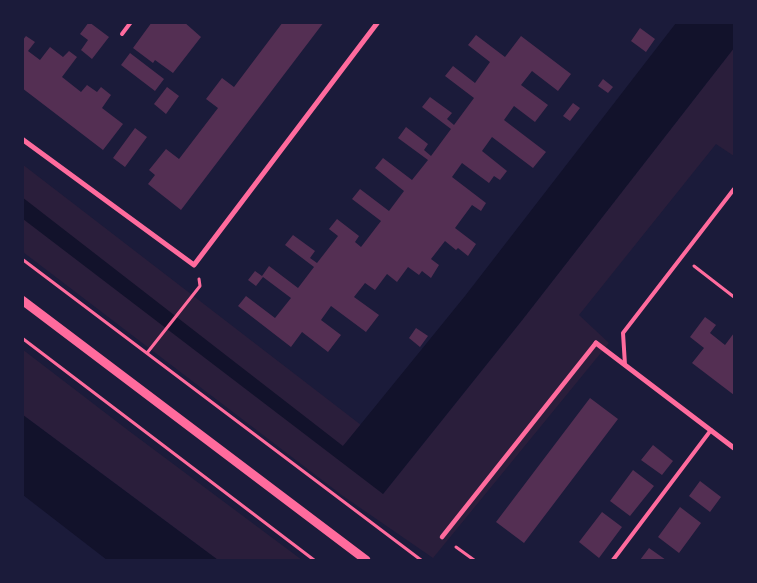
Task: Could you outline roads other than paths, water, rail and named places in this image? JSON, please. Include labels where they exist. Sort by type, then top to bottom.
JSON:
[{"type":"street","points":[[22,140],[194,265],[378,22]]},
{"type":"street","points":[[22,300],[366,560]]},
{"type":"street","points":[[442,537],[596,343],[734,448]]},
{"type":"lane","points":[[122,34],[131,22]]},
{"type":"lane","points":[[625,365],[623,333],[734,189]]},
{"type":"lane","points":[[613,560],[712,430]]}]
